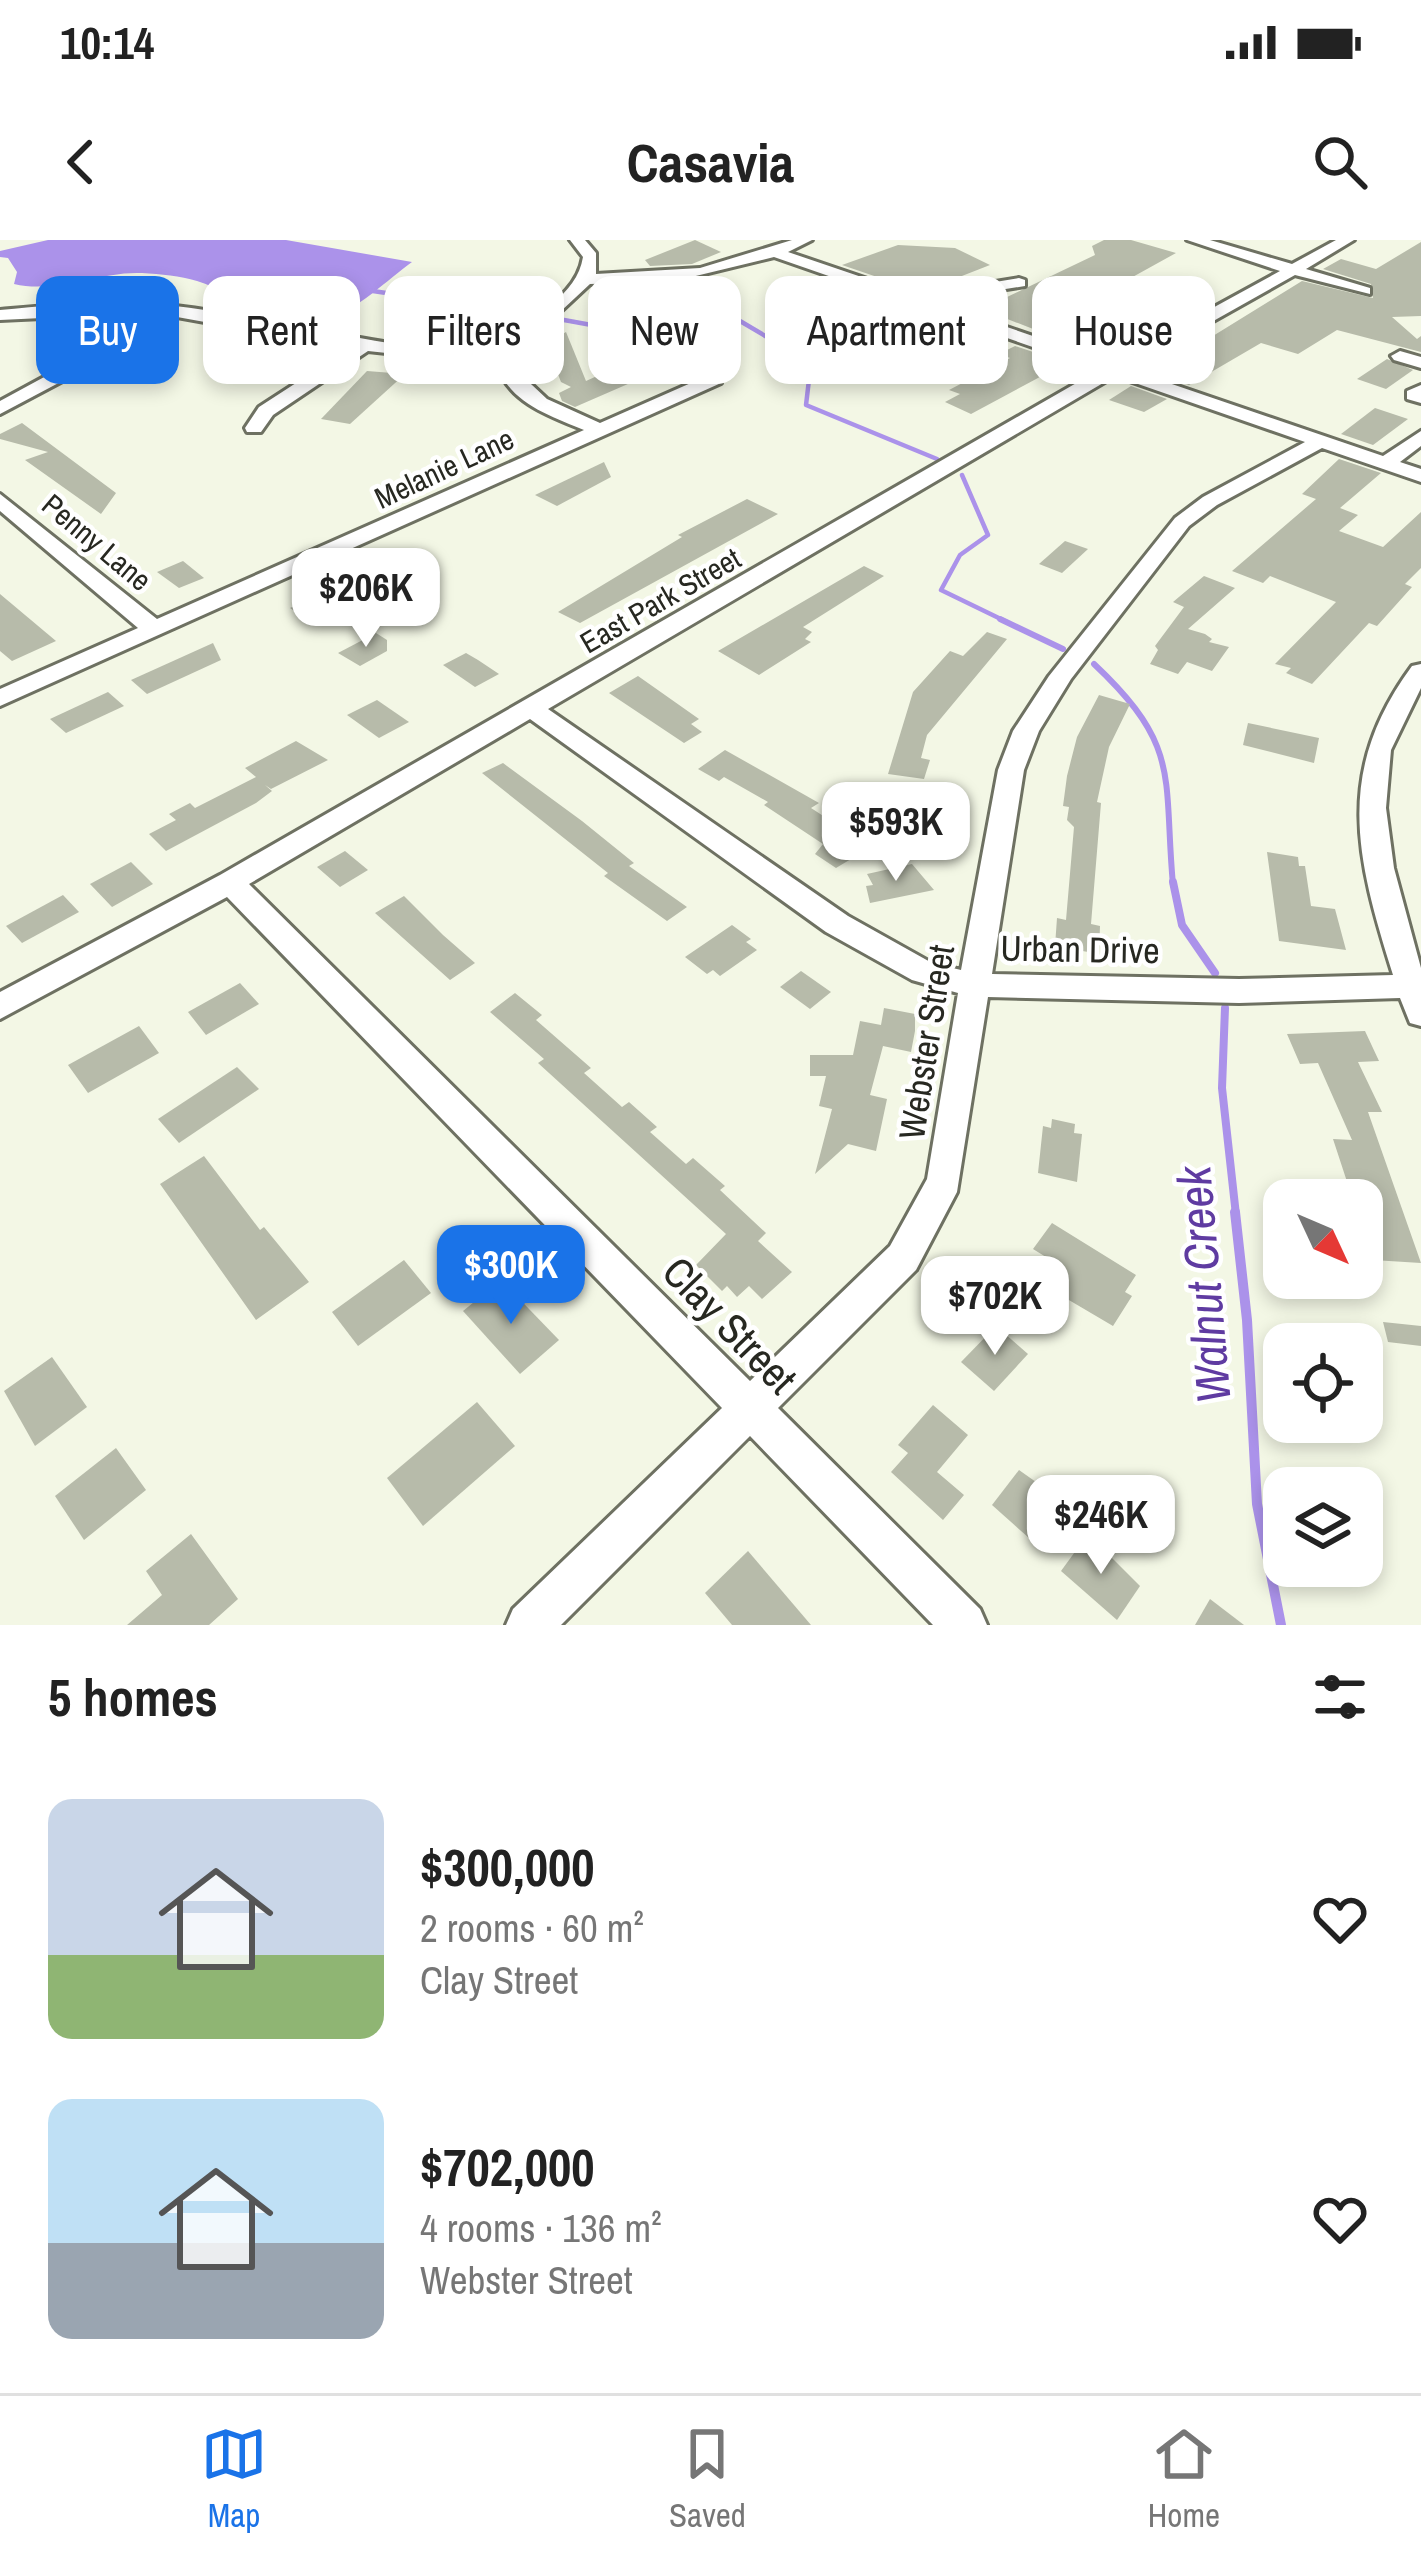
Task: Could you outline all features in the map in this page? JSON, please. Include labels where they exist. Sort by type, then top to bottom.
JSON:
[{"type":"street","points":[[577,240],[591,256],[590,276]]},
{"type":"street","points":[[696,276],[806,240]]},
{"type":"street","points":[[1194,240],[1364,291]]},
{"type":"street","name":"East Park Street","points":[[1215,313],[1347,240]]},
{"type":"street","points":[[774,252],[844,276]]},
{"type":"street","points":[[564,303],[588,281]]},
{"type":"street","points":[[1008,284],[1019,283]]},
{"type":"street","points":[[0,315],[36,312]]},
{"type":"street","points":[[179,312],[384,352]]},
{"type":"street","points":[[254,428],[266,411],[362,348]]},
{"type":"street","points":[[1400,356],[1421,362]]},
{"type":"street","points":[[0,408],[44,384]]},
{"type":"street","points":[[517,384],[599,430]]},
{"type":"street","name":"Melanie Lane","points":[[0,698],[704,384]]},
{"type":"street","name":"East Park Street","points":[[0,1007],[230,882],[1089,384]]},
{"type":"street","points":[[1158,384],[1421,476]]},
{"type":"street","points":[[1386,464],[1421,437]]},
{"type":"street","name":"Webster Street","points":[[529,1625],[903,1258],[927,1221],[944,1181],[1011,770],[1037,710],[1182,522],[1210,500],[1321,441]]},
{"type":"street","name":"Penny Lane","points":[[0,500],[155,630]]},
{"type":"street","points":[[1418,995],[1383,874],[1373,778],[1388,723],[1421,671]]},
{"type":"street","name":"Urban Drive","points":[[532,709],[844,929],[912,969],[973,986],[1418,995]]},
{"type":"street","name":"Clay Street","points":[[230,882],[964,1625]]},
{"type":"shaded area","points":[[48,240],[286,240],[412,262],[394,276],[384,276],[384,284],[360,303],[360,276],[203,276],[203,283],[179,276],[126,273],[36,276],[36,286],[14,284],[17,272],[8,258],[0,257],[0,251]]},
{"type":"building","points":[[695,240],[721,252],[692,264],[650,266],[645,260]]},
{"type":"building","points":[[1104,240],[1131,240],[1176,253],[1134,276],[1051,276],[1095,255],[1092,246]]},
{"type":"building","points":[[1421,242],[1421,316],[1392,317],[1417,339],[1421,336],[1421,352],[1337,330],[1298,354],[1261,343],[1215,370],[1215,335],[1302,281],[1373,298],[1371,284],[1323,269],[1341,259],[1376,269]]},
{"type":"building","points":[[898,245],[955,248],[990,265],[962,276],[874,276],[842,265]]},
{"type":"building","points":[[1032,285],[1032,329],[1008,319],[1008,297]]},
{"type":"building","points":[[564,333],[588,384],[628,384],[575,407],[562,401],[559,393],[571,387],[564,384]]},
{"type":"building","points":[[1015,346],[1032,352],[1032,381],[971,414],[945,402],[960,394],[949,390],[960,384],[1008,384],[1008,350]]},
{"type":"building","points":[[1387,359],[1413,370],[1386,389],[1357,379]]},
{"type":"building","points":[[367,371],[384,372],[384,384],[394,384],[350,424],[321,419],[355,384],[360,384]]},
{"type":"building","points":[[1131,386],[1167,399],[1144,412],[1109,400]]},
{"type":"building","points":[[1375,408],[1408,419],[1373,445],[1341,434]]},
{"type":"building","points":[[22,423],[116,493],[101,514],[25,460],[48,452],[0,439],[0,434]]},
{"type":"building","points":[[1339,459],[1381,473],[1340,508],[1358,515],[1339,531],[1383,547],[1421,512],[1421,568],[1405,584],[1412,587],[1377,626],[1369,623],[1312,684],[1286,673],[1291,668],[1275,664],[1336,602],[1270,576],[1263,583],[1232,571],[1316,499],[1302,494]]},
{"type":"building","points":[[604,462],[611,477],[557,506],[535,495]]},
{"type":"building","points":[[747,499],[778,514],[580,623],[558,612],[682,537],[678,535]]},
{"type":"building","points":[[1065,541],[1088,549],[1062,573],[1039,564]]},
{"type":"building","points":[[183,561],[204,578],[179,588],[157,572]]},
{"type":"building","points":[[864,566],[884,576],[803,627],[812,632],[805,639],[811,642],[759,675],[718,651]]},
{"type":"building","points":[[1204,576],[1235,588],[1188,629],[1229,647],[1212,671],[1187,662],[1178,674],[1150,664],[1158,650],[1155,646],[1184,607],[1173,602]]},
{"type":"building","points":[[325,592],[344,605],[310,621],[290,608]]},
{"type":"building","points":[[0,594],[56,641],[12,661],[0,651]]},
{"type":"building","points":[[987,632],[1007,639],[927,735],[921,758],[930,760],[924,779],[888,774],[913,692],[950,651],[963,656]]},
{"type":"building","points":[[376,633],[387,640],[387,651],[360,666],[338,653]]},
{"type":"building","points":[[213,643],[221,660],[147,694],[131,680]]},
{"type":"building","points":[[466,653],[499,674],[475,687],[443,665]]},
{"type":"building","points":[[638,676],[699,719],[691,724],[702,732],[684,743],[609,693]]},
{"type":"building","points":[[108,692],[124,706],[66,733],[50,719]]},
{"type":"building","points":[[1099,695],[1130,704],[1109,747],[1097,802],[1101,803],[1091,924],[1100,926],[1099,954],[1055,946],[1057,918],[1066,920],[1074,827],[1067,820],[1069,807],[1063,806],[1067,776],[1077,737]]},
{"type":"building","points":[[377,700],[409,722],[379,738],[347,715]]},
{"type":"building","points":[[1248,723],[1319,738],[1314,763],[1243,745]]},
{"type":"building","points":[[296,741],[328,760],[271,789],[265,785],[272,791],[256,803],[166,851],[149,834],[176,820],[169,814],[190,803],[195,808],[256,777],[245,768]]},
{"type":"building","points":[[725,750],[819,803],[811,808],[871,847],[836,868],[815,854],[823,844],[764,805],[768,802],[724,777],[719,781],[698,769]]},
{"type":"building","points":[[503,763],[687,907],[667,921],[604,876],[608,873],[482,773]]},
{"type":"building","points":[[345,851],[368,870],[340,887],[317,867]]},
{"type":"building","points":[[1267,852],[1298,857],[1299,866],[1305,866],[1311,906],[1335,909],[1346,950],[1279,941]]},
{"type":"building","points":[[131,862],[153,884],[112,907],[90,884]]},
{"type":"building","points":[[912,864],[934,890],[870,903],[866,886],[873,885],[867,874]]},
{"type":"building","points":[[63,895],[79,912],[22,943],[6,926]]},
{"type":"building","points":[[404,896],[475,963],[450,980],[375,913]]},
{"type":"building","points":[[732,925],[757,950],[720,976],[713,970],[707,974],[685,957]]},
{"type":"building","points":[[801,971],[831,992],[810,1009],[780,987]]},
{"type":"building","points":[[240,983],[259,1004],[206,1035],[188,1012]]},
{"type":"building","points":[[515,993],[542,1015],[536,1020],[591,1068],[584,1073],[622,1107],[629,1102],[657,1127],[650,1132],[686,1164],[693,1158],[725,1186],[720,1190],[766,1233],[758,1241],[792,1272],[762,1299],[749,1286],[737,1297],[727,1286],[722,1291],[696,1265],[726,1234],[538,1063],[544,1059],[490,1012]]},
{"type":"building","points":[[884,1008],[915,1014],[915,1031],[911,1052],[883,1046],[870,1095],[887,1099],[876,1151],[848,1144],[815,1174],[832,1109],[819,1106],[826,1076],[810,1076],[810,1055],[853,1055],[860,1021],[881,1025]]},
{"type":"building","points":[[139,1026],[159,1053],[88,1093],[68,1065]]},
{"type":"building","points":[[1365,1031],[1379,1061],[1358,1062],[1382,1112],[1368,1112],[1421,1263],[1383,1261],[1383,1179],[1346,1179],[1333,1139],[1352,1140],[1318,1063],[1300,1064],[1287,1034]]},
{"type":"building","points":[[237,1067],[259,1089],[179,1143],[158,1119]]},
{"type":"building","points":[[1052,1119],[1075,1124],[1074,1133],[1082,1134],[1077,1182],[1038,1173],[1043,1126],[1051,1128]]},
{"type":"building","points":[[204,1156],[260,1230],[264,1227],[309,1282],[256,1320],[160,1184]]},
{"type":"building","points":[[1052,1223],[1136,1275],[1125,1292],[1132,1296],[1113,1326],[1040,1283],[1054,1262],[1033,1249]]},
{"type":"building","points":[[404,1260],[431,1293],[358,1346],[332,1312]]},
{"type":"building","points":[[501,1280],[559,1340],[520,1374],[463,1311]]},
{"type":"building","points":[[1383,1322],[1421,1326],[1421,1346],[1388,1342]]},
{"type":"building","points":[[996,1326],[1028,1354],[994,1391],[961,1362]]},
{"type":"building","points":[[52,1357],[87,1407],[35,1446],[4,1391]]},
{"type":"building","points":[[477,1402],[515,1446],[423,1526],[387,1478]]},
{"type":"building","points":[[933,1405],[968,1435],[937,1472],[964,1495],[943,1520],[891,1472],[908,1453],[898,1445]]},
{"type":"building","points":[[116,1448],[146,1490],[84,1540],[55,1496]]},
{"type":"building","points":[[1019,1470],[1060,1499],[1029,1538],[992,1505]]},
{"type":"building","points":[[191,1534],[238,1599],[209,1625],[127,1625],[162,1595],[146,1571]]},
{"type":"building","points":[[1088,1534],[1140,1586],[1117,1620],[1061,1571]]},
{"type":"building","points":[[748,1551],[811,1625],[732,1625],[705,1593]]},
{"type":"building","points":[[1210,1599],[1244,1625],[1195,1625]]},
{"type":"waterway","name":"Walnut Creek","points":[[366,290],[384,293]]},
{"type":"waterway","name":"Walnut Creek","points":[[564,320],[641,334],[740,321],[811,363],[806,405],[937,459]]},
{"type":"waterway","name":"Walnut Creek","points":[[962,475],[988,535],[960,555],[941,590],[1007,622]]},
{"type":"waterway","name":"Walnut Creek","points":[[1000,619],[1063,649]]},
{"type":"waterway","name":"Walnut Creek","points":[[1094,664],[1142,718],[1155,742],[1167,789],[1173,885]]},
{"type":"waterway","name":"Walnut Creek","points":[[1173,882],[1182,925],[1215,973]]},
{"type":"waterway","name":"Walnut Creek","points":[[1225,1008],[1222,1088],[1236,1215]]},
{"type":"waterway","name":"Walnut Creek","points":[[1235,1212],[1247,1320],[1257,1504],[1281,1625]]}]
